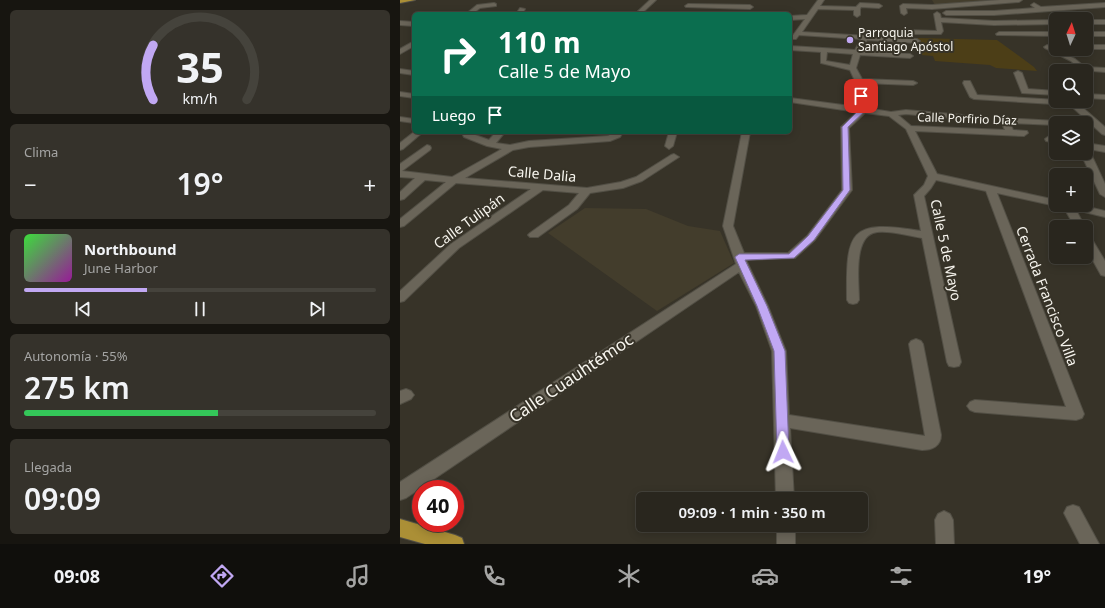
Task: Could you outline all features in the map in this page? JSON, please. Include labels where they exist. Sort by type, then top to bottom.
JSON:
[{"type":"main road","points":[[400,1],[412,0]]},
{"type":"main road","points":[[400,528],[455,544]]},
{"type":"street","points":[[640,12],[654,0]]},
{"type":"street","points":[[750,12],[751,0]]},
{"type":"street","points":[[792,40],[821,0]]},
{"type":"street","points":[[904,40],[904,32],[940,31],[939,20],[928,0]]},
{"type":"street","points":[[946,0],[971,0]]},
{"type":"street","points":[[904,13],[903,6],[932,7],[1019,0]]},
{"type":"street","points":[[1067,2],[1076,6]]},
{"type":"street","points":[[1030,3],[1040,9]]},
{"type":"street","points":[[697,12],[686,4],[750,7]]},
{"type":"street","points":[[472,12],[479,6],[494,5]]},
{"type":"street","points":[[816,7],[857,12],[860,5],[879,6]]},
{"type":"street","points":[[936,13],[994,12],[1105,5]]},
{"type":"street","points":[[792,18],[808,18]]},
{"type":"street","points":[[939,20],[1049,22]]},
{"type":"street","points":[[1093,22],[1105,22]]},
{"type":"street","points":[[400,23],[412,24]]},
{"type":"street","points":[[797,34],[917,41]]},
{"type":"street","points":[[999,34],[1049,34]]},
{"type":"street","points":[[1093,34],[1105,34]]},
{"type":"street","points":[[862,111],[860,81],[853,68],[857,53],[865,38]]},
{"type":"street","points":[[400,52],[412,44]]},
{"type":"street","points":[[1093,47],[1105,47]]},
{"type":"street","points":[[792,48],[910,56]]},
{"type":"street","points":[[824,50],[823,62],[853,68]]},
{"type":"street","points":[[1064,56],[1072,60],[1083,70],[1105,70]]},
{"type":"street","points":[[400,71],[412,73]]},
{"type":"street","points":[[1018,73],[1025,91],[1049,93]]},
{"type":"street","points":[[860,81],[912,83]]},
{"type":"street","points":[[967,83],[974,97],[1049,101]]},
{"type":"street","points":[[400,94],[412,96]]},
{"type":"street","points":[[1093,96],[1105,97]]},
{"type":"street","points":[[792,100],[892,114],[906,112],[963,116]]},
{"type":"street","points":[[1079,108],[1089,116]]},
{"type":"street","points":[[741,261],[791,256],[811,238],[846,190],[845,127],[862,111]]},
{"type":"street","points":[[892,114],[908,128],[933,176],[1049,201]]},
{"type":"street","points":[[1093,117],[1105,118]]},
{"type":"street","points":[[400,119],[412,120]]},
{"type":"street","points":[[1010,132],[1004,121],[1005,119],[1049,122]]},
{"type":"street","points":[[1093,120],[1105,132]]},
{"type":"street","name":"Calle Porfirio Díaz","points":[[908,128],[1024,133]]},
{"type":"street","points":[[400,137],[417,134]]},
{"type":"street","points":[[400,147],[417,134]]},
{"type":"street","points":[[490,144],[499,134]]},
{"type":"street","points":[[467,135],[490,144],[510,148],[536,144],[610,138],[618,134]]},
{"type":"street","points":[[669,146],[672,134]]},
{"type":"street","points":[[746,134],[728,226],[741,261],[762,306],[779,351],[785,492]]},
{"type":"street","points":[[1093,147],[1105,149]]},
{"type":"street","points":[[400,169],[427,148]]},
{"type":"street","points":[[400,224],[454,180],[510,148]]},
{"type":"street","name":"Calle Dalia","points":[[400,174],[587,192],[623,185],[634,181],[674,157]]},
{"type":"street","points":[[1089,160],[1105,194]]},
{"type":"street","points":[[400,197],[423,176]]},
{"type":"street","name":"Calle 5 de Mayo","points":[[933,176],[928,186],[919,195],[926,235],[954,362]]},
{"type":"street","name":"Calle Tulipán","points":[[400,298],[454,246],[540,188]]},
{"type":"street","name":"Cerrada Francisco Villa","points":[[975,406],[1076,414],[990,188]]},
{"type":"street","points":[[534,235],[573,207],[587,192]]},
{"type":"street","points":[[1093,211],[1105,214]]},
{"type":"street","points":[[854,300],[853,258],[855,247],[859,238],[868,231],[881,230],[926,235]]},
{"type":"street","points":[[1093,251],[1105,272]]},
{"type":"street","name":"Calle Cuauhtémoc","points":[[400,492],[741,261]]},
{"type":"street","points":[[782,420],[928,443],[933,440],[933,435],[916,344]]},
{"type":"street","points":[[1074,513],[1090,544]]},
{"type":"street","points":[[944,520],[945,544]]},
{"type":"street","points":[[786,532],[786,544]]},
{"type":"shaded area","points":[[932,0],[996,0],[935,5]]},
{"type":"shaded area","points":[[917,38],[997,40],[1034,67],[1037,71],[996,68],[990,65],[935,61],[933,56],[921,55]]},
{"type":"shaded area","points":[[585,208],[646,209],[688,226],[720,231],[734,263],[657,311],[548,233]]},
{"type":"place","name":"Parroquia Santiago Apóstol","points":[[850,40]]},
{"type":"route","points":[[783,452],[779,351],[762,306],[739,257],[791,256],[811,238],[846,190],[845,127],[862,111],[861,96]]}]
